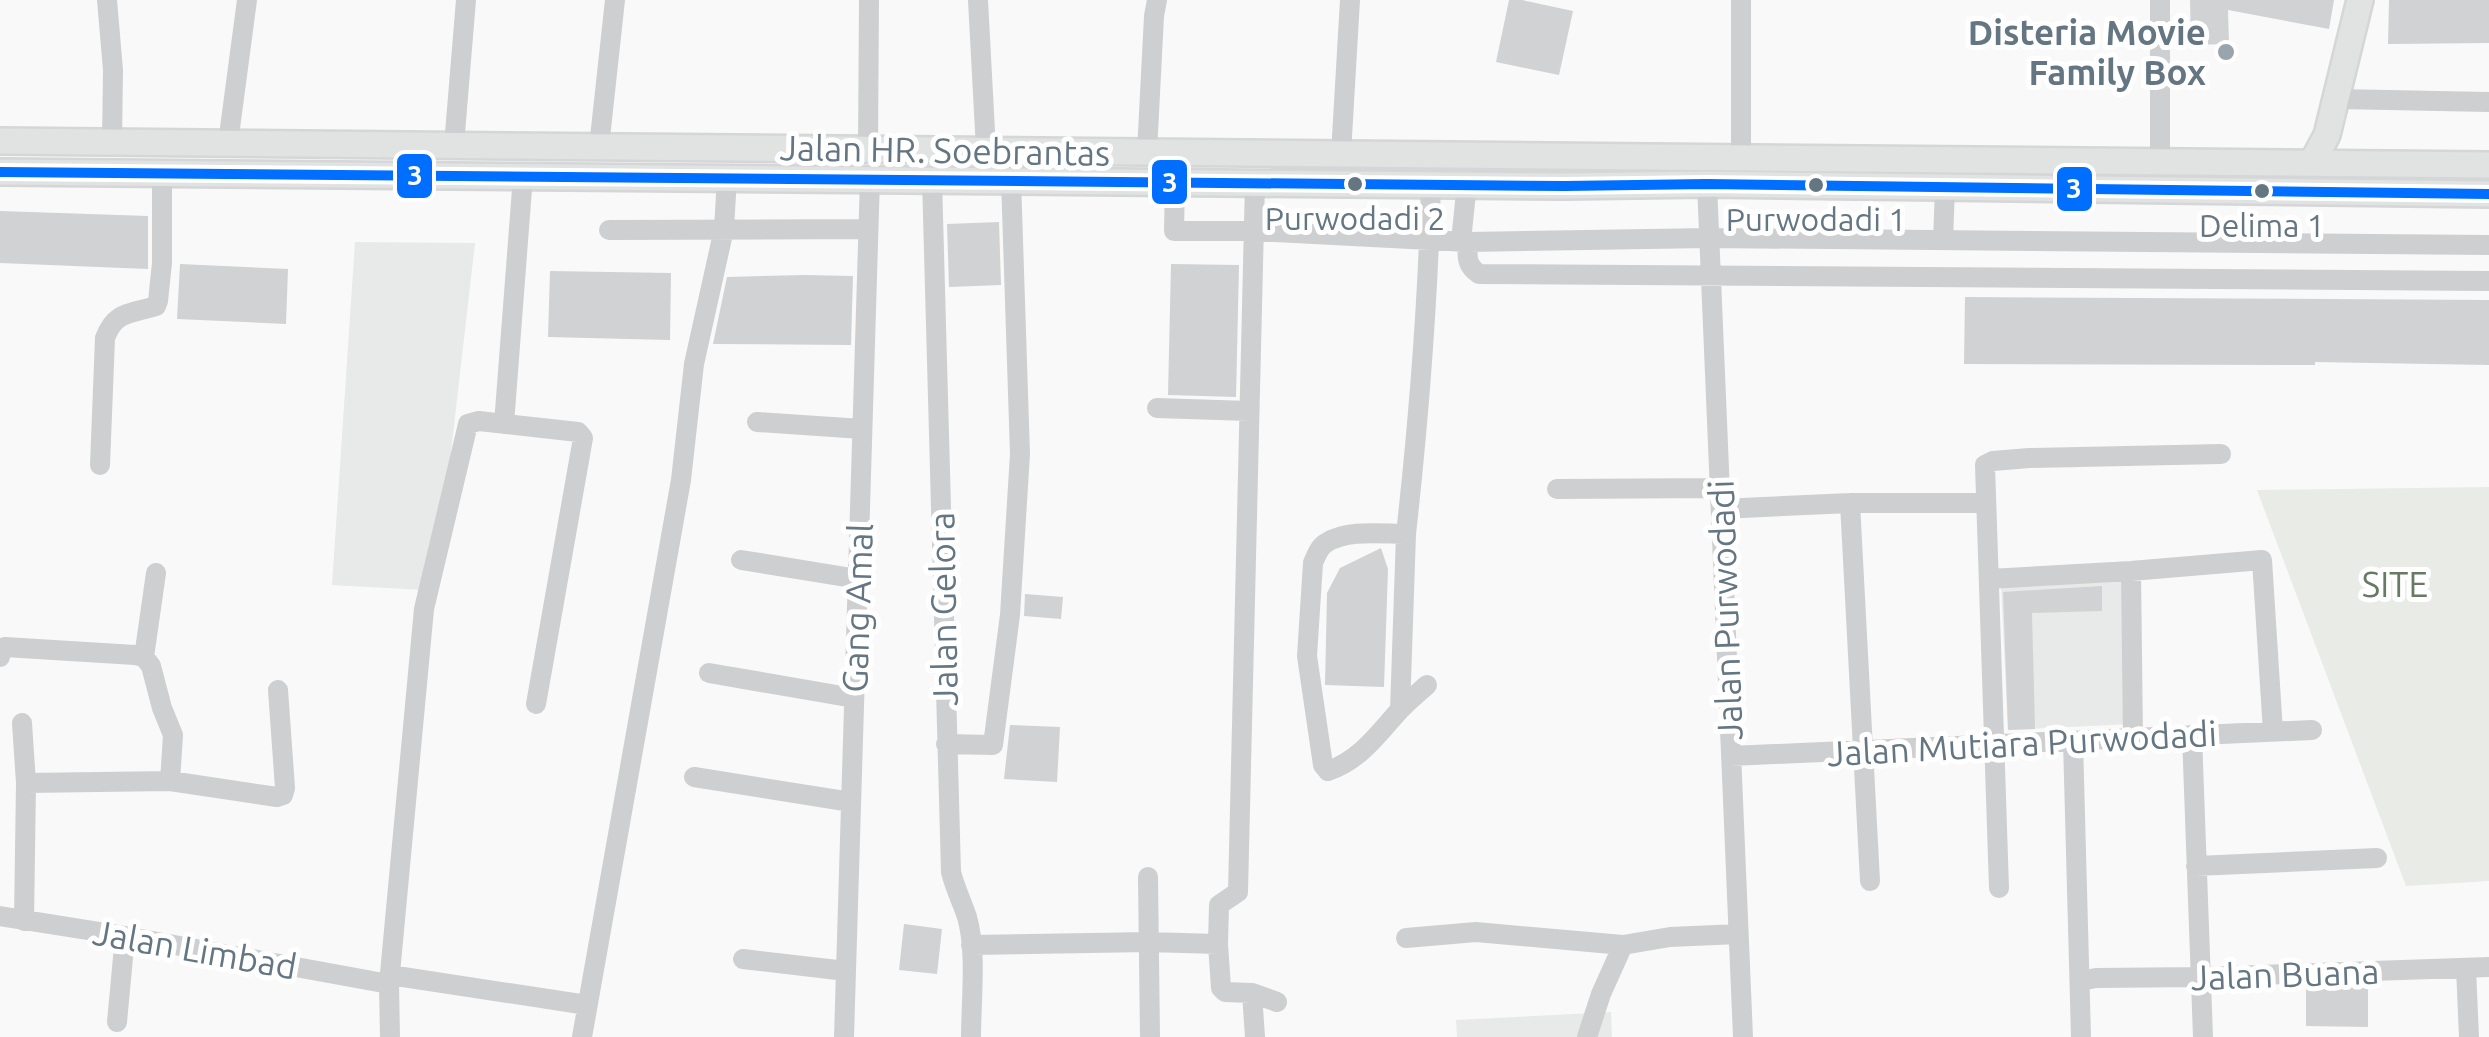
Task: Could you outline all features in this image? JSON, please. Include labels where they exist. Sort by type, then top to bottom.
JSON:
[{"type":"main road","points":[[2312,163],[2327,135],[2360,0]]},
{"type":"main road","name":"Jalan HR. Soebrantas","points":[[0,141],[2489,165]]},
{"type":"main road","points":[[147,142],[155,173]]},
{"type":"main road","name":"Jalan HR. Soebrantas","points":[[0,172],[1944,186],[2489,194]]},
{"type":"street","points":[[107,0],[113,70],[112,142]]},
{"type":"street","points":[[228,144],[247,0]]},
{"type":"street","points":[[454,146],[466,0]]},
{"type":"street","points":[[600,147],[615,0]]},
{"type":"street","points":[[868,149],[869,0]]},
{"type":"street","points":[[978,0],[986,150]]},
{"type":"street","points":[[1147,152],[1158,0]]},
{"type":"street","points":[[1341,154],[1350,0]]},
{"type":"street","points":[[1741,0],[1742,158]]},
{"type":"street","points":[[2160,0],[2160,161]]},
{"type":"street","points":[[2337,99],[2489,102]]},
{"type":"street","points":[[100,465],[104,338],[117,317],[156,306],[158,301],[162,263],[155,173]]},
{"type":"street","points":[[504,424],[523,176]]},
{"type":"street","points":[[582,1037],[682,480],[694,364],[724,229],[726,176]]},
{"type":"street","name":"Gang Amal","points":[[844,1037],[870,178]]},
{"type":"street","name":"Jalan Gelora","points":[[932,179],[951,872],[967,917],[971,945],[971,1037]]},
{"type":"street","points":[[946,744],[993,745],[1010,615],[1020,454],[1011,179]]},
{"type":"street","points":[[1175,180],[1174,231],[1465,241],[1710,238],[2489,245]]},
{"type":"street","points":[[1255,182],[1238,892],[1219,904],[1218,944],[1221,988],[1225,992],[1252,993],[1277,1002]]},
{"type":"street","points":[[1467,183],[1467,262],[1479,274],[2489,281]]},
{"type":"street","points":[[1400,710],[1406,534],[1415,461],[1431,184]]},
{"type":"street","name":"Jalan Purwodadi","points":[[1707,184],[1743,1037]]},
{"type":"street","points":[[1936,276],[1944,186]]},
{"type":"street","points":[[610,230],[868,229]]},
{"type":"street","points":[[2146,278],[2151,242]]},
{"type":"street","points":[[1157,408],[1248,412]]},
{"type":"street","points":[[390,1037],[389,980],[424,609],[468,424],[479,421],[578,432],[583,438],[536,704]]},
{"type":"street","points":[[758,422],[862,429]]},
{"type":"street","points":[[2000,888],[1984,465],[1993,461],[2221,454]]},
{"type":"street","points":[[1557,489],[1720,499],[1984,503]]},
{"type":"street","points":[[1850,503],[1870,880]]},
{"type":"street","points":[[1406,534],[1350,535],[1326,542],[1312,563],[1307,656],[1322,764],[1328,770],[1338,768],[1370,745],[1427,685]]},
{"type":"street","points":[[741,560],[858,579]]},
{"type":"street","points":[[1989,579],[2262,560],[2273,732]]},
{"type":"street","points":[[2131,572],[2133,738]]},
{"type":"street","points":[[144,657],[156,573]]},
{"type":"street","points":[[0,657],[5,647],[144,657],[151,666],[173,735],[170,781]]},
{"type":"street","points":[[709,673],[854,698]]},
{"type":"street","points":[[26,783],[170,781],[278,797],[284,788],[278,690]]},
{"type":"street","points":[[22,723],[26,783],[24,921]]},
{"type":"street","name":"Jalan Mutiara Purwodadi","points":[[1731,756],[2312,730]]},
{"type":"street","points":[[2192,735],[2203,1037]]},
{"type":"street","points":[[2074,740],[2081,1037]]},
{"type":"street","points":[[694,777],[851,802]]},
{"type":"street","points":[[2196,866],[2377,858]]},
{"type":"street","points":[[1148,877],[1150,1037]]},
{"type":"street","name":"Jalan Limbad","points":[[0,916],[389,980],[587,1004]]},
{"type":"street","points":[[1406,938],[1476,932],[1623,945],[1670,937],[1738,934]]},
{"type":"street","points":[[117,1022],[125,936]]},
{"type":"street","points":[[971,945],[1218,944]]},
{"type":"street","points":[[1587,1037],[1623,945]]},
{"type":"street","points":[[743,959],[846,972]]},
{"type":"street","name":"Jalan Buana","points":[[2080,981],[2489,967]]},
{"type":"street","points":[[2466,968],[2469,1037]]},
{"type":"street","points":[[1252,993],[1254,1037]]},
{"type":"shaded area","points":[[355,242],[475,243],[448,478],[422,590],[332,585]]},
{"type":"shaded area","points":[[2124,578],[2131,724],[2008,730],[2001,585]]},
{"type":"shaded area","points":[[1611,1012],[1612,1037],[1457,1037],[1456,1020]]},
{"type":"green space","name":"SITE","points":[[2489,487],[2489,881],[2406,886],[2257,490]]},
{"type":"building","points":[[1509,0],[1573,11],[1559,75],[1496,62]]},
{"type":"building","points":[[2190,0],[2334,0],[2329,29],[2228,10],[2229,44],[2191,45]]},
{"type":"building","points":[[2389,0],[2489,0],[2489,43],[2388,44]]},
{"type":"building","points":[[0,211],[148,216],[148,269],[0,263]]},
{"type":"building","points":[[999,222],[1001,285],[949,287],[947,224]]},
{"type":"building","points":[[180,264],[288,269],[286,324],[177,319]]},
{"type":"building","points":[[1171,264],[1239,265],[1236,397],[1168,395]]},
{"type":"building","points":[[550,271],[671,273],[670,340],[548,337]]},
{"type":"building","points":[[853,276],[851,345],[713,344],[727,277]]},
{"type":"building","points":[[1965,297],[2489,300],[2489,365],[1964,364]]},
{"type":"building","points":[[1381,548],[1388,569],[1384,687],[1325,685],[1327,593],[1340,568]]},
{"type":"building","points":[[2102,586],[2102,611],[2032,613],[2035,729],[2008,730],[2003,592]]},
{"type":"building","points":[[1025,594],[1063,597],[1061,619],[1024,616]]},
{"type":"building","points":[[1010,725],[1060,727],[1057,782],[1004,779]]},
{"type":"building","points":[[904,924],[942,929],[937,974],[899,970]]},
{"type":"building","points":[[2368,985],[2368,1027],[2306,1026],[2306,987]]},
{"type":"transit line","name":"3","points":[[0,172],[1707,184],[2489,194]]},
{"type":"place","name":"Disteria Movie Family Box","points":[[2226,52]]},
{"type":"place","name":"Purwodadi 2","points":[[1355,184]]},
{"type":"place","name":"Purwodadi 1","points":[[1816,185]]},
{"type":"place","name":"Delima 1","points":[[2262,191]]}]
